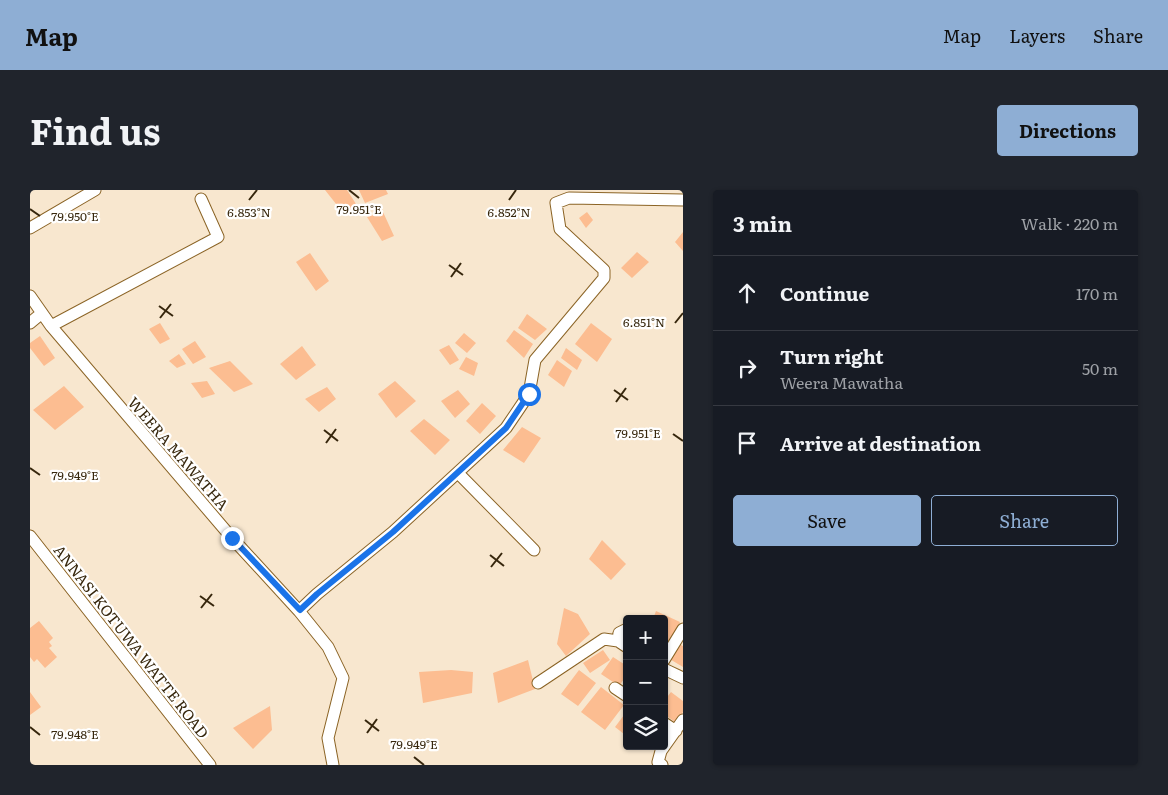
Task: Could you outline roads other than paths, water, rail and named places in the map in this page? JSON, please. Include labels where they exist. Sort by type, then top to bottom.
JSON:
[{"type":"street","points":[[30,228],[95,190]]},
{"type":"street","points":[[637,190],[646,199]]},
{"type":"street","points":[[300,610],[393,532],[506,428],[529,394],[535,360],[604,278],[604,270],[560,229],[556,203],[569,198],[683,200]]},
{"type":"street","points":[[51,326],[218,237],[201,200]]},
{"type":"street","name":"WEERA MAWATHA","points":[[30,296],[51,326],[232,538],[300,610],[328,647],[343,678],[328,738],[333,765]]},
{"type":"street","points":[[30,323],[42,313]]},
{"type":"street","points":[[458,473],[534,550]]},
{"type":"street","name":"ANNASI KOTUWA WATTE ROAD","points":[[30,536],[210,765]]},
{"type":"street","points":[[668,653],[683,629]]},
{"type":"street","points":[[622,644],[619,633],[623,630]]},
{"type":"street","points":[[538,683],[604,639],[622,644]]},
{"type":"street","points":[[668,671],[683,678]]},
{"type":"street","points":[[615,688],[623,693]]},
{"type":"street","points":[[662,765],[658,762],[661,751],[683,720]]},
{"type":"street","points":[[668,726],[676,731]]}]
